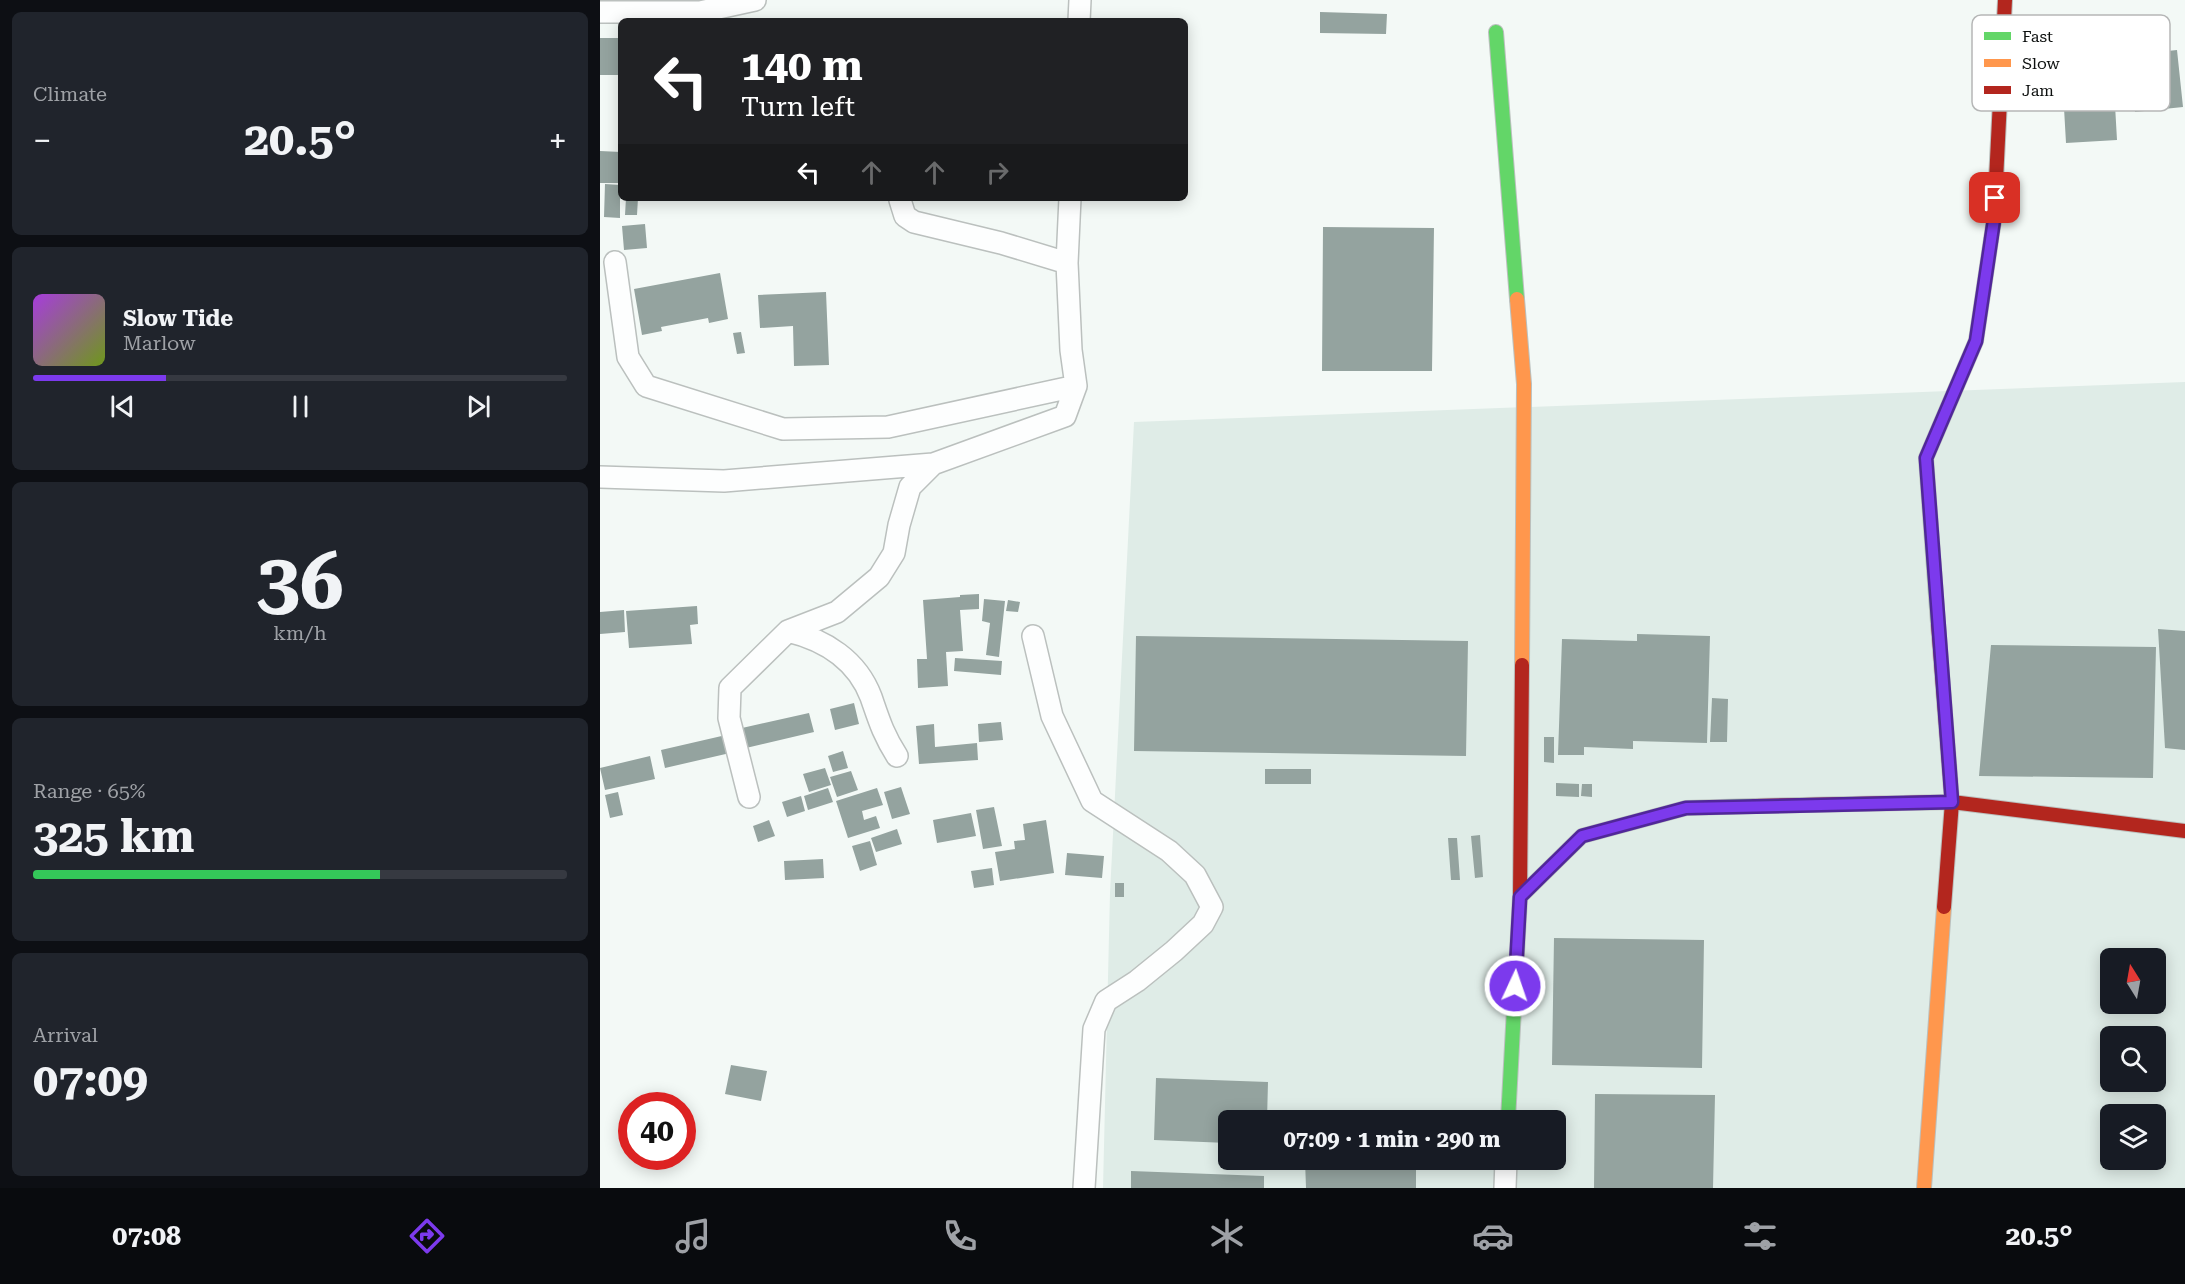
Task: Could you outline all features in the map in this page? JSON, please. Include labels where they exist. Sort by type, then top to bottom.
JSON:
[{"type":"street","points":[[600,12],[700,12],[755,0]]},
{"type":"street","points":[[1079,18],[1080,0]]},
{"type":"street","points":[[2004,15],[2005,0]]},
{"type":"street","points":[[1496,32],[1524,384],[1520,897],[1509,1110]]},
{"type":"street","points":[[1924,1188],[1952,802],[1926,458],[1976,341],[1994,220],[1999,111]]},
{"type":"street","points":[[900,201],[905,216],[914,222],[1001,243],[1067,263]]},
{"type":"street","points":[[600,477],[724,480],[933,464],[1065,416],[1076,386],[1071,350],[1067,263],[1070,201]]},
{"type":"street","points":[[615,262],[628,357],[646,386],[783,429],[888,427],[1076,386]]},
{"type":"street","points":[[749,797],[729,718],[730,688],[788,631],[837,612],[879,577],[894,553],[898,525],[910,487],[933,464]]},
{"type":"street","points":[[788,631],[822,642],[851,665],[863,681],[879,725],[897,756]]},
{"type":"street","points":[[1033,636],[1052,717],[1092,801],[1178,859],[1195,875],[1212,907],[1203,924],[1174,951],[1137,981],[1107,1001],[1094,1029],[1084,1188]]},
{"type":"street","points":[[1520,897],[1582,836],[1686,808],[1952,802],[2185,831]]},
{"type":"street","points":[[1504,1188],[1505,1170]]},
{"type":"shaded area","points":[[2185,382],[2185,1188],[1103,1188],[1110,893],[1134,422]]},
{"type":"building","points":[[1320,12],[1387,14],[1386,34],[1320,33]]},
{"type":"building","points":[[600,38],[618,38],[618,75],[600,75]]},
{"type":"building","points":[[2177,50],[2183,107],[2170,108],[2170,51]]},
{"type":"building","points":[[2064,111],[2115,111],[2117,140],[2066,143]]},
{"type":"building","points":[[600,151],[618,152],[618,183],[600,183]]},
{"type":"building","points":[[605,184],[618,185],[620,218],[604,217]]},
{"type":"building","points":[[626,201],[638,201],[637,215],[625,215]]},
{"type":"building","points":[[645,224],[647,248],[624,250],[622,226]]},
{"type":"building","points":[[1323,227],[1434,228],[1432,371],[1322,371]]},
{"type":"building","points":[[720,273],[728,319],[709,323],[708,318],[661,327],[662,331],[642,335],[634,289]]},
{"type":"building","points":[[826,292],[829,365],[794,366],[793,326],[760,328],[758,295]]},
{"type":"building","points":[[741,332],[745,353],[737,354],[733,333]]},
{"type":"building","points":[[979,594],[979,609],[960,610],[963,651],[946,652],[948,686],[918,688],[917,659],[927,659],[923,600]]},
{"type":"building","points":[[984,599],[1005,601],[999,657],[986,655],[990,623],[982,621]]},
{"type":"building","points":[[1008,600],[1020,602],[1018,612],[1006,611]]},
{"type":"building","points":[[697,606],[698,624],[690,625],[692,644],[629,648],[626,611]]},
{"type":"building","points":[[624,610],[625,632],[600,634],[600,612]]},
{"type":"building","points":[[2158,629],[2185,631],[2185,750],[2165,748]]},
{"type":"building","points":[[1637,634],[1710,636],[1707,743],[1633,741],[1633,749],[1584,747],[1584,755],[1558,755],[1562,639],[1637,641]]},
{"type":"building","points":[[1136,636],[1468,641],[1466,756],[1134,751]]},
{"type":"building","points":[[1991,645],[2156,647],[2153,778],[1979,776]]},
{"type":"building","points":[[955,658],[1002,661],[1001,675],[954,671]]},
{"type":"building","points":[[1712,698],[1728,699],[1727,742],[1710,742]]},
{"type":"building","points":[[854,703],[859,724],[835,730],[830,709]]},
{"type":"building","points":[[809,713],[814,732],[746,748],[742,728]]},
{"type":"building","points":[[1001,722],[1003,740],[979,742],[978,724]]},
{"type":"building","points":[[934,724],[935,747],[977,743],[978,760],[919,764],[916,726]]},
{"type":"building","points":[[726,735],[730,753],[665,768],[661,750]]},
{"type":"building","points":[[1544,737],[1554,737],[1554,763],[1544,762]]},
{"type":"building","points":[[843,751],[848,768],[833,772],[828,756]]},
{"type":"building","points":[[650,756],[655,779],[605,790],[600,768]]},
{"type":"building","points":[[825,768],[831,785],[809,792],[803,774]]},
{"type":"building","points":[[1265,769],[1311,769],[1311,784],[1265,784]]},
{"type":"building","points":[[851,771],[858,790],[837,797],[830,777]]},
{"type":"building","points":[[1556,783],[1579,784],[1579,797],[1556,796]]},
{"type":"building","points":[[1582,784],[1592,784],[1592,797],[1581,796]]},
{"type":"building","points":[[901,787],[910,814],[892,819],[884,792]]},
{"type":"building","points":[[828,788],[833,802],[808,810],[804,796]]},
{"type":"building","points":[[877,788],[883,805],[862,811],[864,820],[876,816],[880,828],[848,838],[836,801]]},
{"type":"building","points":[[618,792],[623,815],[610,818],[605,795]]},
{"type":"building","points":[[801,796],[805,811],[787,817],[782,802]]},
{"type":"building","points":[[994,807],[1002,846],[983,849],[976,810]]},
{"type":"building","points":[[971,813],[976,836],[937,843],[933,820]]},
{"type":"building","points":[[769,820],[775,836],[758,842],[753,826]]},
{"type":"building","points":[[1046,820],[1054,873],[1000,881],[995,852],[1015,849],[1014,841],[1025,840],[1023,824]]},
{"type":"building","points":[[897,829],[902,844],[876,852],[871,838]]},
{"type":"building","points":[[1480,835],[1483,877],[1475,878],[1471,836]]},
{"type":"building","points":[[1448,838],[1457,838],[1460,880],[1451,880]]},
{"type":"building","points":[[870,841],[877,865],[860,871],[852,846]]},
{"type":"building","points":[[1067,853],[1104,856],[1102,878],[1065,875]]},
{"type":"building","points":[[823,859],[824,878],[785,880],[784,861]]},
{"type":"building","points":[[992,868],[994,885],[974,888],[971,871]]},
{"type":"building","points":[[1115,883],[1124,883],[1124,897],[1115,897]]},
{"type":"building","points":[[1554,938],[1704,940],[1702,1068],[1552,1065]]},
{"type":"building","points":[[731,1065],[767,1071],[761,1101],[725,1094]]},
{"type":"building","points":[[1156,1078],[1268,1082],[1267,1110],[1218,1110],[1218,1143],[1154,1140]]},
{"type":"building","points":[[1595,1094],[1715,1095],[1713,1188],[1594,1188]]},
{"type":"building","points":[[1305,1170],[1416,1170],[1416,1188],[1306,1188]]},
{"type":"building","points":[[1131,1171],[1264,1176],[1264,1188],[1131,1188]]},
{"type":"traffic: fast","points":[[1496,32],[1517,299]]},
{"type":"traffic: fast","points":[[1938,623],[1926,458],[1976,341],[1991,240]]},
{"type":"traffic: fast","points":[[1509,1110],[1520,897],[1582,836],[1686,808],[1755,806]]},
{"type":"traffic: slow","points":[[1517,299],[1524,384],[1522,665]]},
{"type":"traffic: slow","points":[[1924,1188],[1944,907]]},
{"type":"traffic: jam","points":[[2004,15],[2005,0]]},
{"type":"traffic: jam","points":[[1991,240],[1999,111]]},
{"type":"traffic: jam","points":[[1938,623],[1952,802],[1944,907]]},
{"type":"traffic: jam","points":[[1520,897],[1522,665]]},
{"type":"traffic: jam","points":[[1755,806],[1952,802],[2185,831]]},
{"type":"route","points":[[1515,986],[1520,897],[1582,836],[1686,808],[1952,802],[1926,458],[1976,341],[1994,220],[1995,198]]}]
